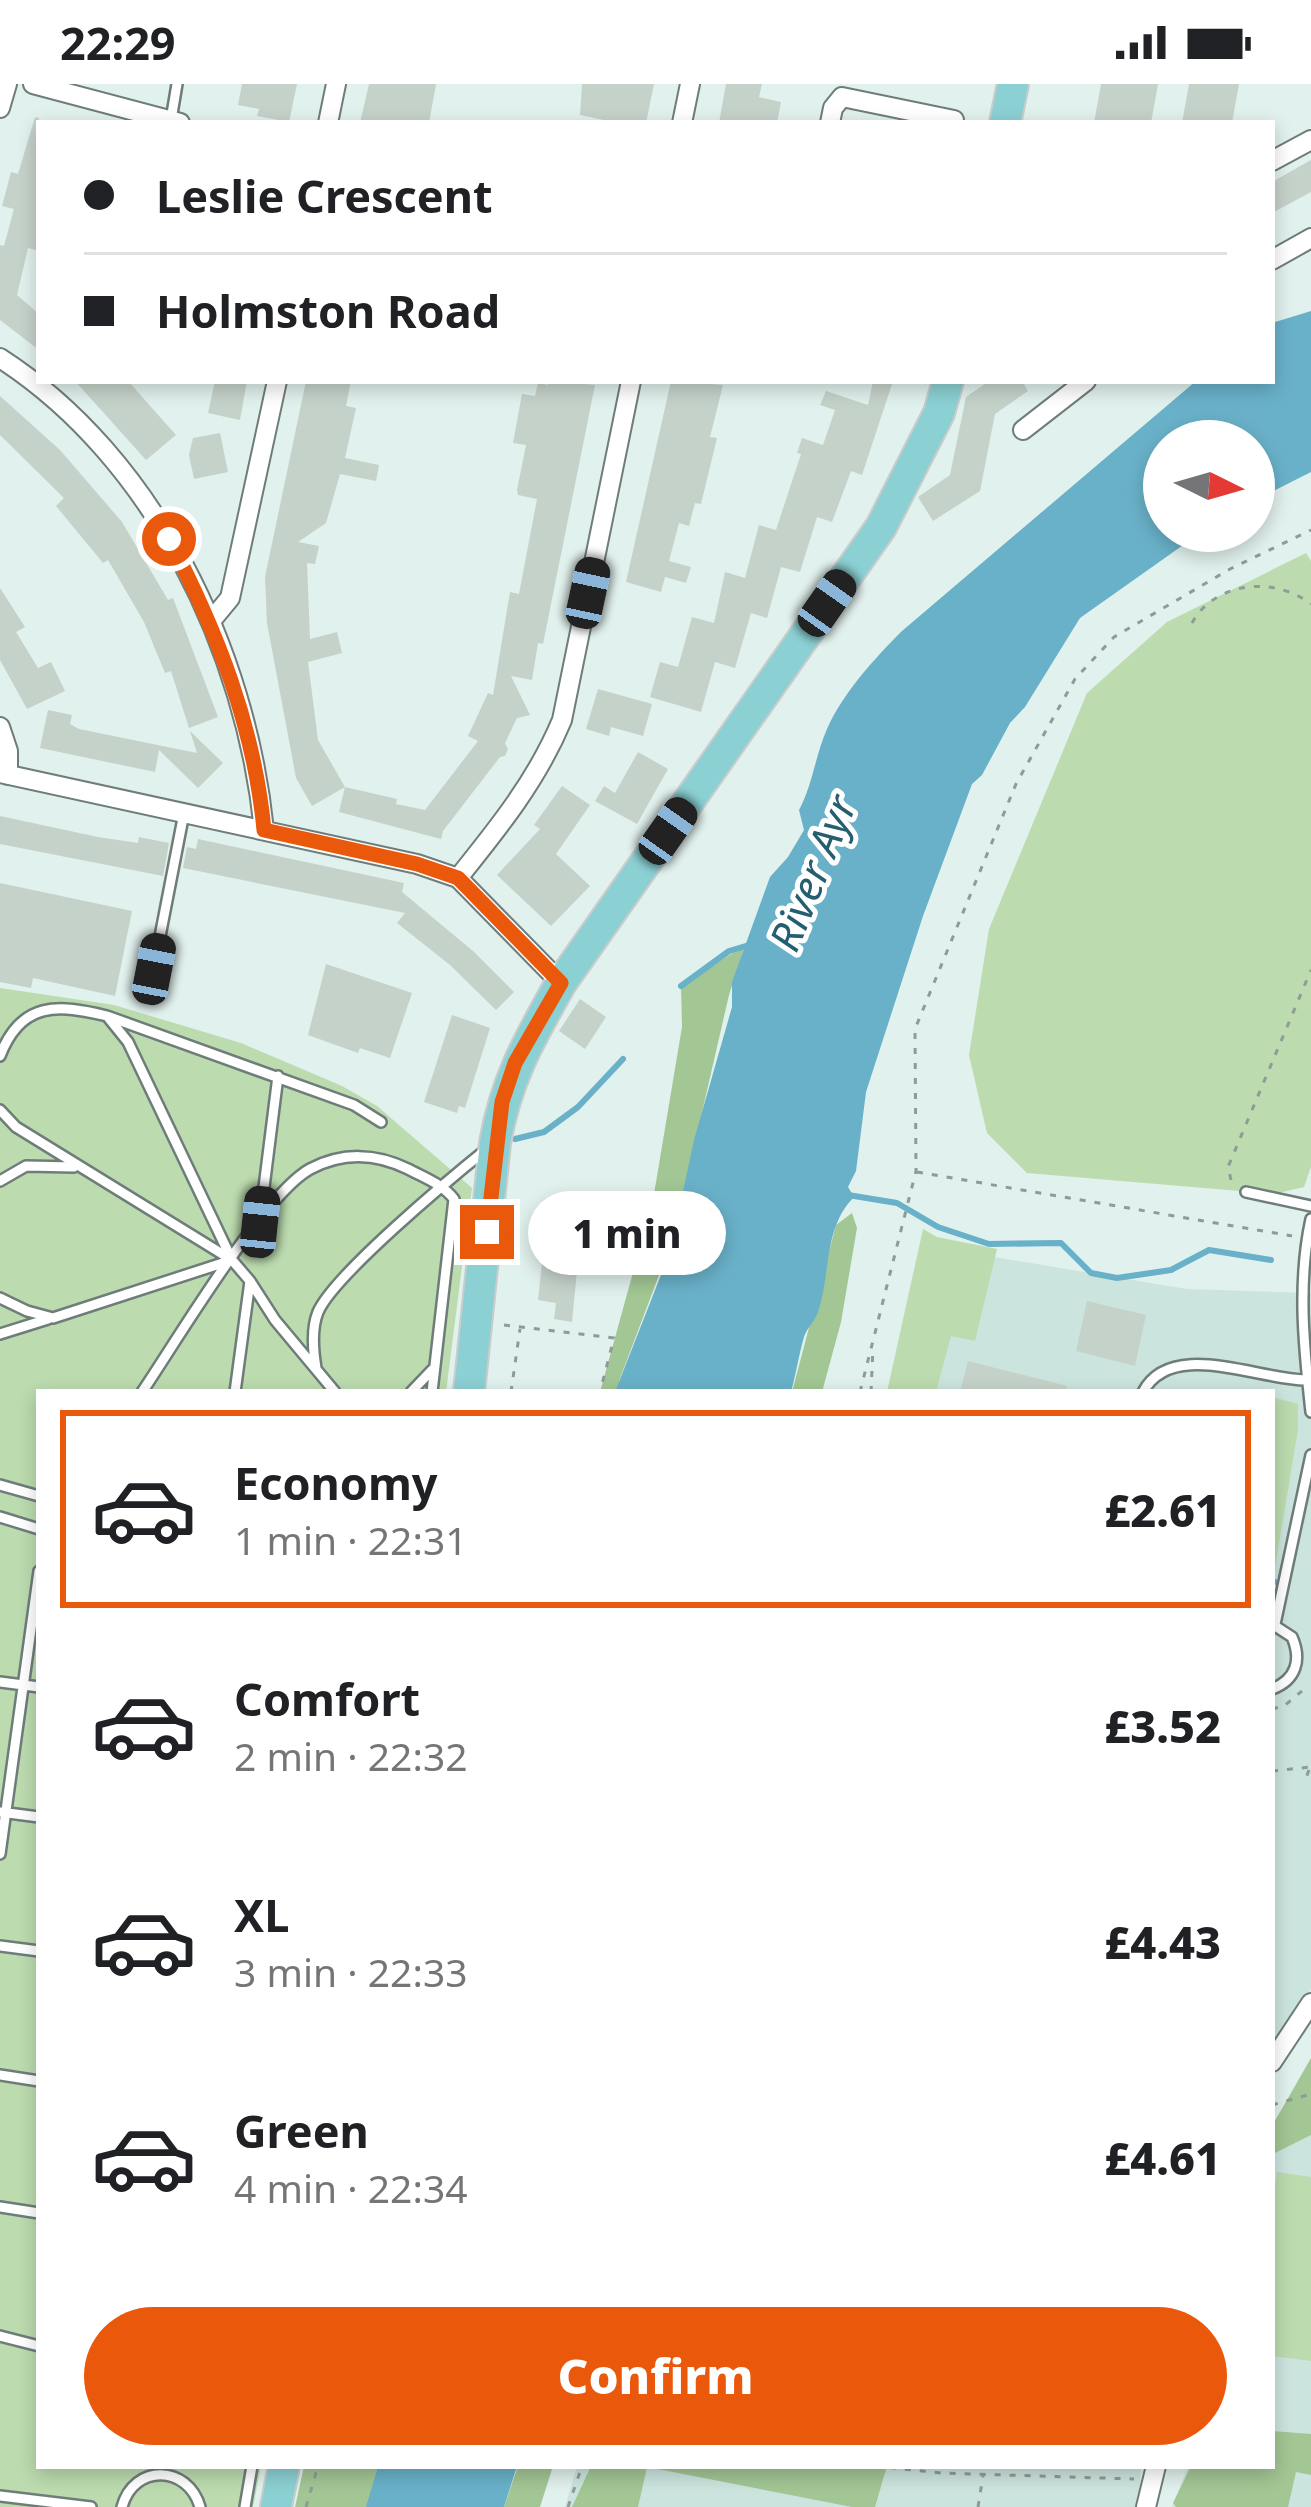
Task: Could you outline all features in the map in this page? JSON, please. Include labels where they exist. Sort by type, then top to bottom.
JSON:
[{"type":"main road","points":[[1006,120],[1013,84]]},
{"type":"main road","points":[[469,1389],[495,1143],[515,1063],[561,983],[881,527],[929,433],[947,384]]},
{"type":"main road","points":[[276,2507],[283,2469]]},
{"type":"street","points":[[0,109],[7,84]]},
{"type":"street","points":[[33,84],[166,120]]},
{"type":"street","points":[[329,120],[336,84]]},
{"type":"street","points":[[683,120],[690,84]]},
{"type":"street","points":[[831,120],[842,97],[954,120]]},
{"type":"street","points":[[1275,159],[1311,140]]},
{"type":"street","points":[[1275,258],[1311,238]]},
{"type":"street","points":[[0,358],[63,409],[114,464],[169,539],[211,621],[249,733],[264,830]]},
{"type":"street","points":[[211,621],[230,598],[276,384]]},
{"type":"street","points":[[458,878],[520,801],[545,761],[562,720],[630,384]]},
{"type":"street","points":[[1023,430],[1076,384]]},
{"type":"street","points":[[0,727],[8,751],[4,774],[417,864],[458,878],[561,983]]},
{"type":"street","points":[[1275,2057],[1311,2003]]},
{"type":"street","points":[[1146,2507],[1155,2473]]},
{"type":"lane","points":[[173,120],[177,84]]},
{"type":"lane","points":[[149,993],[184,813]]},
{"type":"lane","points":[[0,1056],[7,1037],[44,1008],[68,1008],[107,1016],[278,1076],[354,1105],[381,1122]]},
{"type":"lane","points":[[107,1016],[128,1042],[232,1260],[333,1389]]},
{"type":"lane","points":[[260,1222],[278,1076]]},
{"type":"lane","points":[[0,1111],[16,1127],[232,1260]]},
{"type":"lane","points":[[316,1368],[313,1350],[319,1310],[342,1278],[495,1143]]},
{"type":"lane","points":[[144,1389],[288,1186],[306,1171],[334,1159],[389,1159],[445,1187],[454,1199],[432,1389]]},
{"type":"lane","points":[[0,1181],[26,1166],[82,1168]]},
{"type":"lane","points":[[1246,1192],[1311,1206]]},
{"type":"lane","points":[[1311,1219],[1302,1287],[1305,1380],[1311,1412]]},
{"type":"lane","points":[[0,1334],[232,1260]]},
{"type":"lane","points":[[236,1389],[250,1281]]},
{"type":"lane","points":[[0,1298],[53,1318]]},
{"type":"lane","points":[[1145,1389],[1156,1372],[1174,1364],[1305,1380]]},
{"type":"lane","points":[[414,1389],[435,1365]]},
{"type":"lane","points":[[1275,1615],[1311,1455]]},
{"type":"lane","points":[[0,1485],[36,1495]]},
{"type":"lane","points":[[0,1517],[36,1528]]},
{"type":"lane","points":[[0,1854],[2,1812],[36,1592]]},
{"type":"lane","points":[[1275,1625],[1292,1637],[1297,1659],[1288,1680],[1275,1687]]},
{"type":"lane","points":[[1297,1659],[1311,1663]]},
{"type":"lane","points":[[0,1682],[36,1687]]},
{"type":"lane","points":[[2,1812],[36,1817]]},
{"type":"lane","points":[[0,1946],[36,1952]]},
{"type":"lane","points":[[0,2075],[36,2081]]},
{"type":"lane","points":[[0,2207],[36,2213]]},
{"type":"lane","points":[[0,2336],[36,2345]]},
{"type":"lane","points":[[245,2507],[251,2469]]},
{"type":"lane","points":[[122,2507],[136,2482],[167,2470],[189,2485],[200,2507]]},
{"type":"lane","points":[[0,2496],[91,2507]]},
{"type":"path","points":[[861,1389],[916,1171],[915,1029],[1016,784],[1075,679],[1114,638],[1230,568],[1311,530]]},
{"type":"path","points":[[1192,623],[1202,604],[1231,590],[1265,585],[1294,591],[1311,604]]},
{"type":"path","points":[[1231,1180],[1228,1167],[1311,970]]},
{"type":"path","points":[[916,1171],[1306,1239]]},
{"type":"path","points":[[478,1321],[614,1338],[601,1389]]},
{"type":"path","points":[[511,1389],[520,1327]]},
{"type":"path","points":[[871,1389],[873,1340]]},
{"type":"path","points":[[1275,1708],[1302,1691]]},
{"type":"path","points":[[1275,1771],[1310,1768],[1306,1778],[1311,1780]]},
{"type":"path","points":[[1275,2104],[1311,2094]]},
{"type":"path","points":[[306,2507],[316,2469]]},
{"type":"path","points":[[568,2507],[581,2469]]},
{"type":"path","points":[[915,2469],[984,2474],[1155,2473]]},
{"type":"path","points":[[978,2507],[984,2474]]},
{"type":"shaded area","points":[[952,1250],[1187,1289],[1311,1293],[1311,1989],[1275,2045],[1275,1389],[909,1389]]},
{"type":"shaded area","points":[[1311,2121],[1311,2507],[1172,2507],[1187,2469],[1275,2469],[1275,2141],[1284,2129]]},
{"type":"shaded area","points":[[576,2469],[1141,2469],[1139,2507],[565,2507]]},
{"type":"green space","points":[[1306,553],[1311,561],[1311,1167],[1304,1187],[1274,1194],[1027,1173],[987,1133],[969,1055],[989,929],[1087,693],[1167,622]]},
{"type":"green space","points":[[745,945],[729,995],[673,1238],[619,1389],[601,1389],[653,1200],[682,1027],[681,986]]},
{"type":"green space","points":[[0,988],[114,1005],[241,1043],[377,1106],[472,1188],[446,1389],[36,1389],[36,2469],[260,2469],[253,2507],[0,2507]]},
{"type":"green space","points":[[852,1213],[857,1228],[841,1322],[823,1389],[793,1389],[836,1225]]},
{"type":"green space","points":[[923,1229],[937,1237],[997,1249],[975,1341],[951,1336],[937,1389],[888,1389]]},
{"type":"green space","points":[[1275,1398],[1298,1404],[1298,1430],[1275,1567]]},
{"type":"green space","points":[[1311,2058],[1311,2135],[1275,2153],[1275,2121]]},
{"type":"green space","points":[[1277,2172],[1311,2177],[1311,2361],[1275,2356]]},
{"type":"green space","points":[[1275,2431],[1311,2434],[1311,2475],[1296,2472],[1288,2507],[1176,2507],[1173,2503],[1190,2469],[1275,2469]]},
{"type":"green space","points":[[303,2469],[377,2469],[367,2507],[295,2507]]},
{"type":"green space","points":[[517,2469],[552,2469],[540,2507],[504,2507]]},
{"type":"green space","points":[[590,2469],[647,2469],[638,2507],[572,2507]]},
{"type":"green space","points":[[657,2469],[886,2469],[875,2507],[852,2507]]},
{"type":"water","points":[[1311,311],[1311,472],[1275,490],[1275,420],[1150,420],[1192,384],[1275,384],[1275,322]]},
{"type":"water","name":"River Ayr","points":[[1143,426],[1143,552],[1173,552],[1080,618],[972,784],[866,1092],[856,1171],[848,1187],[854,1197],[832,1237],[822,1297],[804,1337],[792,1389],[616,1389],[670,1252],[694,1140],[732,1007],[732,982],[770,877],[804,830],[799,810],[834,716],[870,665],[902,631]]},
{"type":"water","points":[[377,2469],[516,2469],[504,2507],[366,2507]]},
{"type":"building","points":[[242,84],[297,84],[289,120],[257,116],[259,109],[238,105]]},
{"type":"building","points":[[369,84],[436,84],[430,120],[361,120]]},
{"type":"building","points":[[582,84],[654,84],[647,120],[580,115]]},
{"type":"building","points":[[726,84],[762,84],[759,97],[781,102],[778,120],[720,120]]},
{"type":"building","points":[[1101,84],[1158,84],[1152,120],[1095,120]]},
{"type":"building","points":[[1189,84],[1239,84],[1233,120],[1183,120]]},
{"type":"building","points":[[35,117],[39,118],[36,250],[28,248],[17,295],[36,311],[36,348],[0,320],[0,245],[4,246],[14,209],[2,206],[11,172],[18,174]]},
{"type":"building","points":[[1311,160],[1311,192],[1275,211],[1275,180]]},
{"type":"building","points":[[78,384],[131,384],[176,435],[146,460]]},
{"type":"building","points":[[214,384],[246,384],[240,420],[208,413]]},
{"type":"building","points":[[305,384],[350,384],[346,406],[356,408],[345,458],[379,465],[376,481],[340,474],[326,523],[298,542],[319,546],[315,564],[307,563],[310,639],[337,632],[342,653],[308,662],[318,740],[345,787],[312,806],[296,778],[267,623],[265,577]]},
{"type":"building","points":[[538,384],[595,385],[543,644],[538,643],[532,680],[511,676],[530,715],[517,718],[505,743],[505,756],[441,839],[339,812],[345,787],[425,810],[478,741],[468,736],[488,693],[493,695],[510,592],[519,594],[537,499],[518,495],[517,490],[526,445],[513,443],[522,394],[535,396]]},
{"type":"building","points":[[670,384],[723,385],[710,437],[717,438],[701,504],[695,503],[689,526],[679,523],[669,561],[691,567],[686,583],[665,577],[661,592],[626,582]]},
{"type":"building","points":[[872,384],[892,384],[862,475],[851,471],[832,522],[817,517],[800,572],[781,567],[767,618],[751,613],[735,668],[715,662],[701,712],[650,697],[660,662],[678,667],[692,617],[714,623],[725,572],[745,578],[759,525],[776,530],[802,438],[823,445],[835,410],[820,405],[826,391],[868,405]]},
{"type":"building","points":[[985,384],[1024,384],[1028,391],[995,414],[980,491],[933,521],[918,497],[950,475],[966,397]]},
{"type":"building","points":[[0,396],[60,450],[122,522],[168,600],[173,598],[218,717],[189,728],[171,671],[165,673],[144,622],[108,560],[103,563],[56,506],[64,498],[0,435]]},
{"type":"building","points":[[220,433],[228,472],[194,479],[189,455],[193,438]]},
{"type":"building","points":[[0,588],[25,627],[16,632],[38,668],[51,662],[65,691],[27,709],[0,660]]},
{"type":"building","points":[[598,689],[652,704],[643,736],[611,727],[609,736],[586,729]]},
{"type":"building","points":[[48,710],[72,715],[70,724],[79,729],[197,753],[190,731],[223,763],[198,788],[159,750],[155,772],[40,748]]},
{"type":"building","points":[[638,752],[668,769],[637,824],[595,801],[604,786],[615,793]]},
{"type":"building","points":[[562,786],[590,805],[556,854],[590,886],[551,926],[497,875],[540,829],[534,825]]},
{"type":"building","points":[[0,816],[98,837],[169,843],[163,876],[0,844]]},
{"type":"building","points":[[198,839],[404,883],[402,892],[514,992],[496,1010],[397,923],[405,913],[183,868],[187,847],[196,849]]},
{"type":"building","points":[[0,883],[132,911],[115,996],[33,978],[31,988],[0,982]]},
{"type":"building","points":[[326,964],[412,993],[390,1058],[360,1048],[358,1053],[308,1035]]},
{"type":"building","points":[[580,999],[606,1017],[585,1049],[559,1031]]},
{"type":"building","points":[[452,1015],[490,1028],[465,1108],[459,1106],[457,1113],[424,1102]]},
{"type":"building","points":[[547,1216],[582,1220],[572,1322],[554,1319],[556,1303],[538,1300]]},
{"type":"building","points":[[1087,1301],[1146,1315],[1135,1366],[1076,1351]]},
{"type":"building","points":[[968,1361],[1067,1386],[1067,1389],[961,1389]]},
{"type":"waterway","name":"River Ayr","points":[[681,986],[729,951],[749,945]]},
{"type":"waterway","points":[[515,1139],[544,1132],[578,1107],[623,1059]]},
{"type":"waterway","points":[[848,1195],[897,1203],[938,1227],[989,1244],[1061,1243],[1091,1273],[1117,1278],[1171,1270],[1209,1250],[1271,1260]]},
{"type":"route","points":[[169,539],[211,621],[249,733],[264,830],[417,864],[458,878],[561,983],[515,1063],[502,1102],[487,1232]]}]
